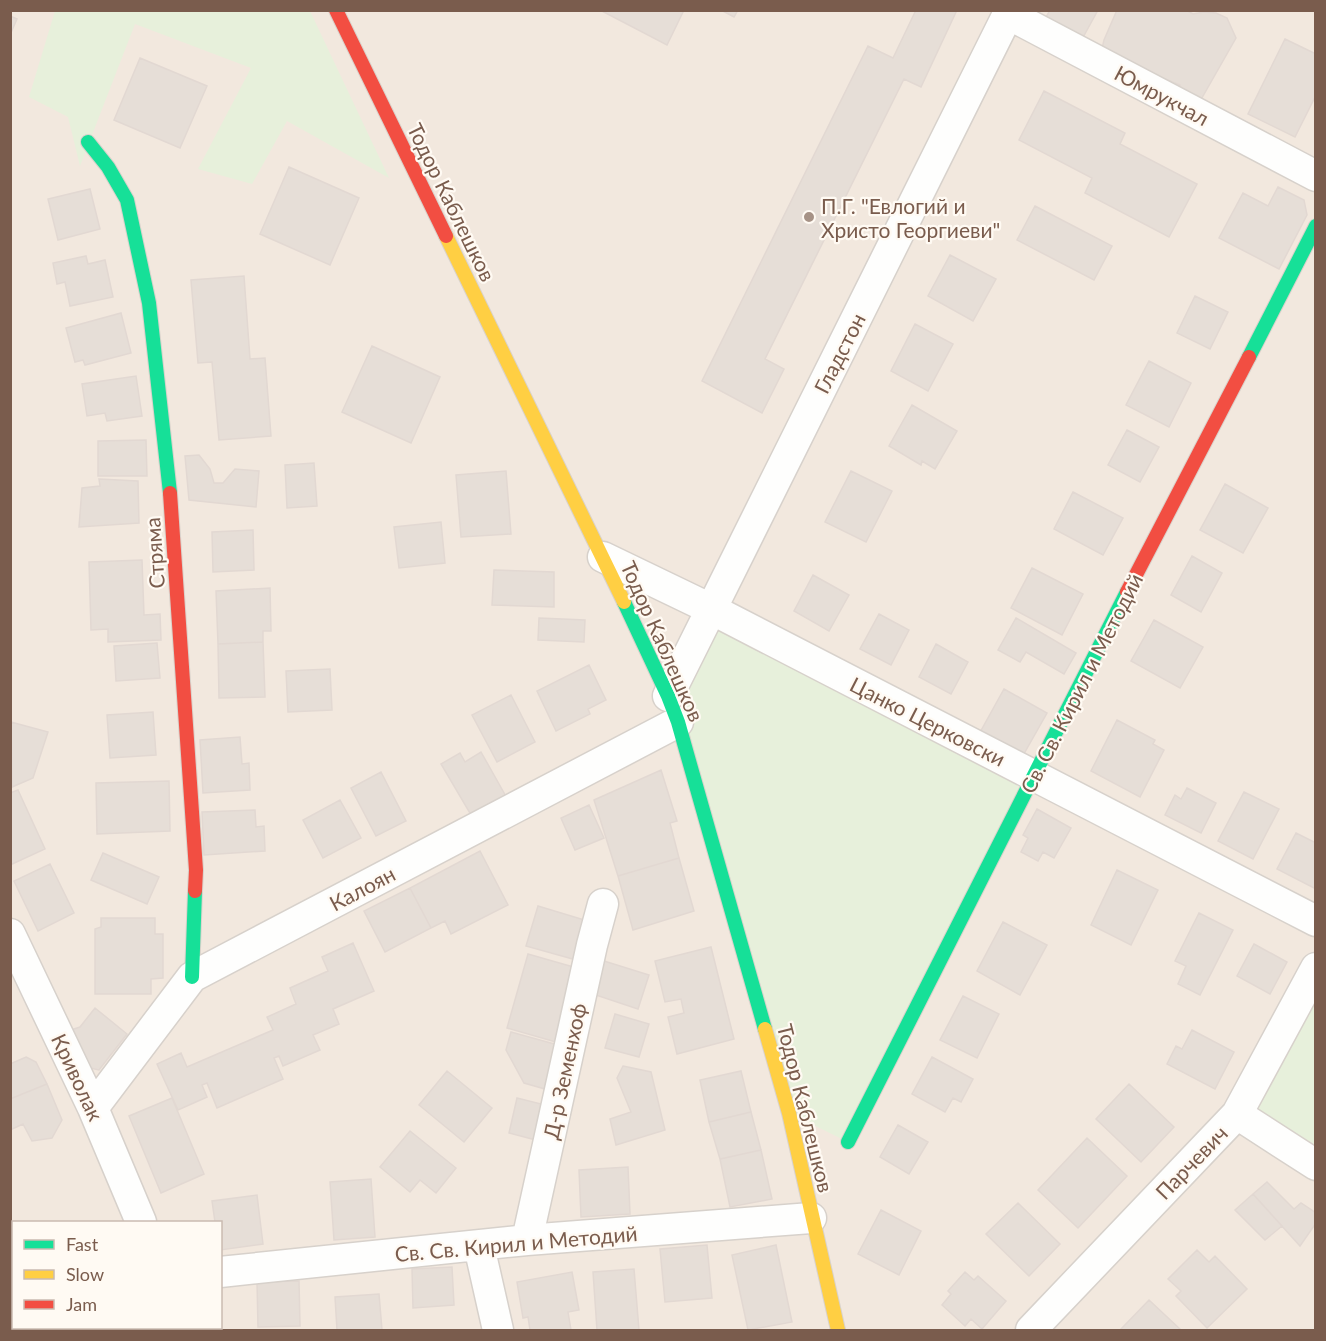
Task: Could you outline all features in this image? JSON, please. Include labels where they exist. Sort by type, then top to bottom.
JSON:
[{"type":"street","name":"Тодор Каблешков","points":[[336,10],[603,557],[673,709],[789,1113],[838,1330]]},
{"type":"street","name":"Юмрукчал","points":[[1009,12],[1316,176]]},
{"type":"street","name":"Гладстон","points":[[673,709],[711,609],[1009,12]]},
{"type":"street","name":"Стряма","points":[[88,142],[108,167],[127,200],[148,303],[173,523],[196,870],[192,977]]},
{"type":"street","name":"Св. Св. Кирил и Методий","points":[[848,1142],[1033,775],[1316,226]]},
{"type":"street","name":"Цанко Церковски","points":[[603,557],[711,609],[1316,921]]},
{"type":"street","name":"Калоян","points":[[93,1108],[192,977],[673,709]]},
{"type":"street","name":"Д-р Земенхоф","points":[[527,1240],[603,904]]},
{"type":"street","name":"Криволак","points":[[10,934],[93,1108],[141,1221]]},
{"type":"street","name":"Парчевич","points":[[1031,1330],[1237,1114],[1316,968]]},
{"type":"street","points":[[1237,1114],[1316,1165]]},
{"type":"street","name":"Св. Св. Кирил и Методий","points":[[222,1272],[527,1240],[811,1218]]},
{"type":"street","points":[[479,1246],[498,1330]]},
{"type":"shaded area","points":[[10,11],[1315,11],[1315,1330],[11,1330]]},
{"type":"green space","points":[[55,11],[310,11],[389,178],[287,121],[252,184],[198,169],[251,68],[135,24],[80,166],[68,117],[29,97]]},
{"type":"green space","points":[[711,609],[1033,775],[848,1142],[789,1113],[668,696]]},
{"type":"green space","points":[[1315,998],[1315,1145],[1254,1107]]},
{"type":"building","points":[[600,10],[684,10],[667,45]]},
{"type":"building","points":[[721,10],[738,10],[734,17]]},
{"type":"building","name":"П.Г. \"Евлогий и Христо Георгиеви\"","points":[[916,10],[957,10],[921,87],[904,79],[765,359],[784,369],[762,413],[702,381],[868,46],[893,58]]},
{"type":"building","points":[[1050,10],[1098,10],[1081,41],[1044,21]]},
{"type":"building","points":[[1117,10],[1186,10],[1193,14],[1216,13],[1227,18],[1236,38],[1199,103],[1175,91],[1180,85],[1101,53]]},
{"type":"building","points":[[10,16],[17,19],[10,35]]},
{"type":"building","points":[[1285,39],[1316,54],[1316,95],[1295,137],[1248,114]]},
{"type":"building","points":[[140,58],[207,86],[180,148],[114,120]]},
{"type":"building","points":[[1044,91],[1125,133],[1120,144],[1197,184],[1169,237],[1085,193],[1092,178],[1019,140]]},
{"type":"building","points":[[289,167],[359,198],[330,265],[260,234]]},
{"type":"building","points":[[1278,187],[1304,200],[1307,215],[1279,269],[1219,238],[1243,193],[1268,206]]},
{"type":"building","points":[[90,189],[100,229],[58,240],[48,199]]},
{"type":"building","points":[[1035,206],[1112,246],[1094,280],[1017,240]]},
{"type":"building","points":[[950,255],[996,279],[973,321],[928,296]]},
{"type":"building","points":[[86,256],[88,264],[105,260],[113,297],[70,306],[65,282],[57,284],[53,263]]},
{"type":"building","points":[[244,276],[250,359],[265,358],[271,436],[219,440],[212,362],[198,363],[191,280]]},
{"type":"building","points":[[1195,296],[1228,312],[1210,349],[1177,333]]},
{"type":"building","points":[[121,313],[131,353],[85,365],[83,360],[75,362],[66,328]]},
{"type":"building","points":[[915,324],[953,344],[928,391],[891,371]]},
{"type":"building","points":[[372,346],[440,377],[411,443],[342,412]]},
{"type":"building","points":[[1149,361],[1191,383],[1169,427],[1126,405]]},
{"type":"building","points":[[136,376],[142,416],[107,421],[105,413],[87,416],[82,384]]},
{"type":"building","points":[[912,405],[957,431],[935,469],[922,461],[921,465],[889,446]]},
{"type":"building","points":[[1127,430],[1159,447],[1140,482],[1108,465]]},
{"type":"building","points":[[146,440],[147,476],[98,476],[98,441]]},
{"type":"building","points":[[199,455],[210,469],[214,483],[223,483],[235,469],[259,471],[256,507],[189,500],[185,456]]},
{"type":"building","points":[[314,463],[317,506],[287,508],[285,465]]},
{"type":"building","points":[[506,471],[511,534],[461,537],[456,475]]},
{"type":"building","points":[[851,471],[892,491],[866,542],[825,522]]},
{"type":"building","points":[[99,479],[138,481],[139,523],[79,527],[82,488],[100,486]]},
{"type":"building","points":[[1225,484],[1268,508],[1243,553],[1200,530]]},
{"type":"building","points":[[1073,492],[1123,518],[1103,555],[1054,529]]},
{"type":"building","points":[[441,522],[445,563],[399,568],[394,527]]},
{"type":"building","points":[[253,530],[254,570],[213,572],[212,532]]},
{"type":"building","points":[[1192,556],[1222,573],[1201,612],[1171,595]]},
{"type":"building","points":[[142,560],[144,615],[160,614],[161,640],[108,642],[108,629],[91,630],[89,562]]},
{"type":"building","points":[[1032,568],[1083,594],[1062,635],[1011,608]]},
{"type":"building","points":[[494,570],[554,572],[554,607],[492,605]]},
{"type":"building","points":[[813,575],[849,595],[829,631],[794,611]]},
{"type":"building","points":[[270,588],[271,631],[263,631],[263,642],[218,644],[216,591]]},
{"type":"building","points":[[879,614],[909,630],[891,665],[860,649]]},
{"type":"building","points":[[539,618],[585,620],[584,642],[538,640]]},
{"type":"building","points":[[1016,618],[1076,653],[1064,674],[1026,652],[1020,662],[998,650]]},
{"type":"building","points":[[1154,620],[1203,647],[1180,688],[1131,661]]},
{"type":"building","points":[[263,642],[265,697],[219,698],[218,644]]},
{"type":"building","points":[[157,643],[160,678],[116,681],[114,646]]},
{"type":"building","points":[[936,644],[968,662],[951,694],[919,677]]},
{"type":"building","points":[[589,665],[606,700],[588,709],[590,714],[556,731],[537,691]]},
{"type":"building","points":[[330,669],[332,710],[288,712],[286,671]]},
{"type":"building","points":[[1004,689],[1047,713],[1021,759],[978,736]]},
{"type":"building","points":[[511,695],[535,742],[497,762],[472,715]]},
{"type":"building","points":[[153,712],[156,755],[110,758],[107,715]]},
{"type":"building","points":[[1117,720],[1155,740],[1153,744],[1164,750],[1140,797],[1091,771]]},
{"type":"building","points":[[11,722],[48,732],[33,778],[12,787]]},
{"type":"building","points":[[240,737],[242,764],[249,763],[250,790],[203,793],[200,740]]},
{"type":"building","points":[[481,752],[508,800],[474,820],[441,764],[460,753],[465,762]]},
{"type":"building","points":[[661,770],[677,821],[670,823],[679,858],[618,876],[594,800]]},
{"type":"building","points":[[381,772],[406,821],[376,836],[351,788]]},
{"type":"building","points":[[169,781],[170,831],[97,834],[96,783]]},
{"type":"building","points":[[1187,788],[1216,803],[1201,833],[1165,815],[1175,795],[1181,799]]},
{"type":"building","points":[[18,790],[45,849],[10,865],[10,793]]},
{"type":"building","points":[[1244,792],[1279,809],[1253,859],[1218,841]]},
{"type":"building","points":[[340,800],[361,838],[323,858],[303,820]]},
{"type":"building","points":[[589,805],[604,838],[575,850],[561,818]]},
{"type":"building","points":[[1037,809],[1071,828],[1054,858],[1043,852],[1038,861],[1021,852],[1028,838],[1023,835]]},
{"type":"building","points":[[255,810],[256,827],[264,826],[265,851],[204,855],[202,812]]},
{"type":"building","points":[[1296,833],[1316,843],[1316,889],[1277,869]]},
{"type":"building","points":[[480,851],[508,905],[451,934],[445,921],[431,928],[410,888]]},
{"type":"building","points":[[103,853],[159,877],[147,904],[91,880]]},
{"type":"building","points":[[679,858],[694,911],[633,930],[618,876]]},
{"type":"building","points":[[50,864],[74,913],[38,931],[14,881]]},
{"type":"building","points":[[1117,870],[1158,890],[1131,945],[1091,925]]},
{"type":"building","points":[[410,888],[431,928],[385,952],[364,911]]},
{"type":"building","points":[[538,906],[591,922],[580,961],[526,946]]},
{"type":"building","points":[[1199,913],[1233,930],[1200,995],[1178,984],[1186,966],[1175,961]]},
{"type":"building","points":[[101,918],[155,918],[155,934],[163,934],[163,978],[151,979],[151,994],[95,994],[95,929],[101,927]]},
{"type":"building","points":[[1003,922],[1047,945],[1020,995],[977,971]]},
{"type":"building","points":[[353,943],[374,991],[333,1009],[339,1024],[313,1035],[320,1050],[283,1066],[279,1056],[274,1058],[283,1079],[217,1108],[207,1083],[202,1085],[207,1097],[178,1110],[157,1064],[181,1053],[187,1067],[273,1030],[267,1017],[296,1004],[290,988],[328,971],[322,957]]},
{"type":"building","points":[[1254,944],[1287,962],[1270,994],[1237,976]]},
{"type":"building","points":[[711,947],[734,1039],[677,1054],[668,1017],[684,1013],[681,999],[665,1002],[655,961]]},
{"type":"building","points":[[528,954],[577,968],[556,1042],[507,1028]]},
{"type":"building","points":[[604,961],[649,975],[638,1009],[593,994]]},
{"type":"building","points":[[963,996],[999,1014],[977,1058],[940,1040]]},
{"type":"building","points":[[95,1008],[127,1034],[99,1070],[77,1065],[62,1033],[80,1027]]},
{"type":"building","points":[[615,1014],[649,1024],[639,1057],[605,1048]]},
{"type":"building","points":[[1192,1030],[1234,1052],[1215,1089],[1167,1064],[1176,1046],[1182,1049]]},
{"type":"building","points":[[511,1032],[558,1045],[545,1089],[524,1083],[506,1050]]},
{"type":"building","points":[[26,1057],[36,1062],[47,1084],[10,1099],[10,1064]]},
{"type":"building","points":[[932,1057],[973,1079],[961,1102],[953,1098],[945,1112],[912,1094]]},
{"type":"building","points":[[623,1066],[651,1072],[665,1130],[616,1145],[610,1119],[631,1112],[617,1078]]},
{"type":"building","points":[[447,1071],[492,1108],[464,1142],[419,1105]]},
{"type":"building","points":[[741,1071],[751,1112],[709,1122],[700,1080]]},
{"type":"building","points":[[47,1084],[62,1120],[52,1138],[32,1141],[23,1124],[10,1130],[10,1099]]},
{"type":"building","points":[[1129,1084],[1174,1127],[1141,1162],[1096,1119]]},
{"type":"building","points":[[172,1098],[204,1174],[161,1193],[129,1116]]},
{"type":"building","points":[[517,1098],[545,1105],[536,1140],[509,1133]]},
{"type":"building","points":[[751,1112],[761,1150],[720,1159],[709,1122]]},
{"type":"building","points":[[898,1125],[928,1142],[909,1174],[880,1157]]},
{"type":"building","points":[[410,1131],[456,1168],[436,1193],[420,1180],[410,1192],[380,1167]]},
{"type":"building","points":[[1087,1138],[1127,1176],[1078,1228],[1038,1190]]},
{"type":"building","points":[[761,1150],[772,1199],[730,1207],[720,1159]]},
{"type":"building","points":[[628,1167],[630,1214],[581,1217],[579,1170]]},
{"type":"building","points":[[371,1179],[375,1237],[334,1240],[330,1182]]},
{"type":"building","points":[[1267,1182],[1294,1209],[1301,1203],[1316,1213],[1316,1223],[1300,1246],[1253,1194]]},
{"type":"building","points":[[1253,1194],[1282,1226],[1265,1240],[1235,1210]]},
{"type":"building","points":[[257,1195],[263,1244],[222,1250],[222,1221],[215,1221],[212,1201]]},
{"type":"building","points":[[1018,1203],[1060,1244],[1029,1276],[986,1234]]},
{"type":"building","points":[[881,1210],[921,1231],[899,1275],[858,1254]]},
{"type":"building","points":[[707,1245],[712,1298],[665,1302],[660,1249]]},
{"type":"building","points":[[776,1245],[792,1322],[748,1330],[732,1255]]},
{"type":"building","points":[[1197,1250],[1209,1262],[1215,1256],[1247,1289],[1207,1328],[1176,1296],[1181,1291],[1168,1279]]},
{"type":"building","points":[[12,1264],[12,1324],[10,1325],[10,1265]]},
{"type":"building","points":[[452,1267],[454,1305],[413,1308],[412,1269]]},
{"type":"building","points":[[634,1269],[639,1330],[597,1330],[593,1272]]},
{"type":"building","points":[[572,1272],[579,1310],[568,1312],[571,1330],[530,1330],[528,1317],[523,1318],[517,1282]]},
{"type":"building","points":[[965,1272],[974,1280],[978,1276],[1006,1301],[982,1329],[971,1319],[965,1326],[942,1305],[951,1294],[948,1291]]},
{"type":"building","points":[[299,1281],[300,1326],[258,1327],[257,1282]]},
{"type":"building","points":[[379,1294],[382,1330],[337,1330],[335,1297]]},
{"type":"building","points":[[1149,1300],[1181,1330],[1121,1329]]},
{"type":"traffic: fast","points":[[88,142],[108,167],[127,200],[149,303],[170,493]]},
{"type":"traffic: fast","points":[[1249,357],[1316,226]]},
{"type":"traffic: fast","points":[[848,1142],[1127,592]]},
{"type":"traffic: fast","points":[[624,602],[678,722],[765,1029]]},
{"type":"traffic: fast","points":[[192,977],[195,891]]},
{"type":"traffic: slow","points":[[446,236],[624,602]]},
{"type":"traffic: slow","points":[[765,1029],[789,1113],[838,1330]]},
{"type":"traffic: jam","points":[[336,10],[446,236]]},
{"type":"traffic: jam","points":[[1127,592],[1249,357]]},
{"type":"traffic: jam","points":[[170,493],[196,870],[195,891]]},
{"type":"place","name":"П.Г. \"Евлогий и Христо Георгиеви\"","points":[[809,217]]}]
